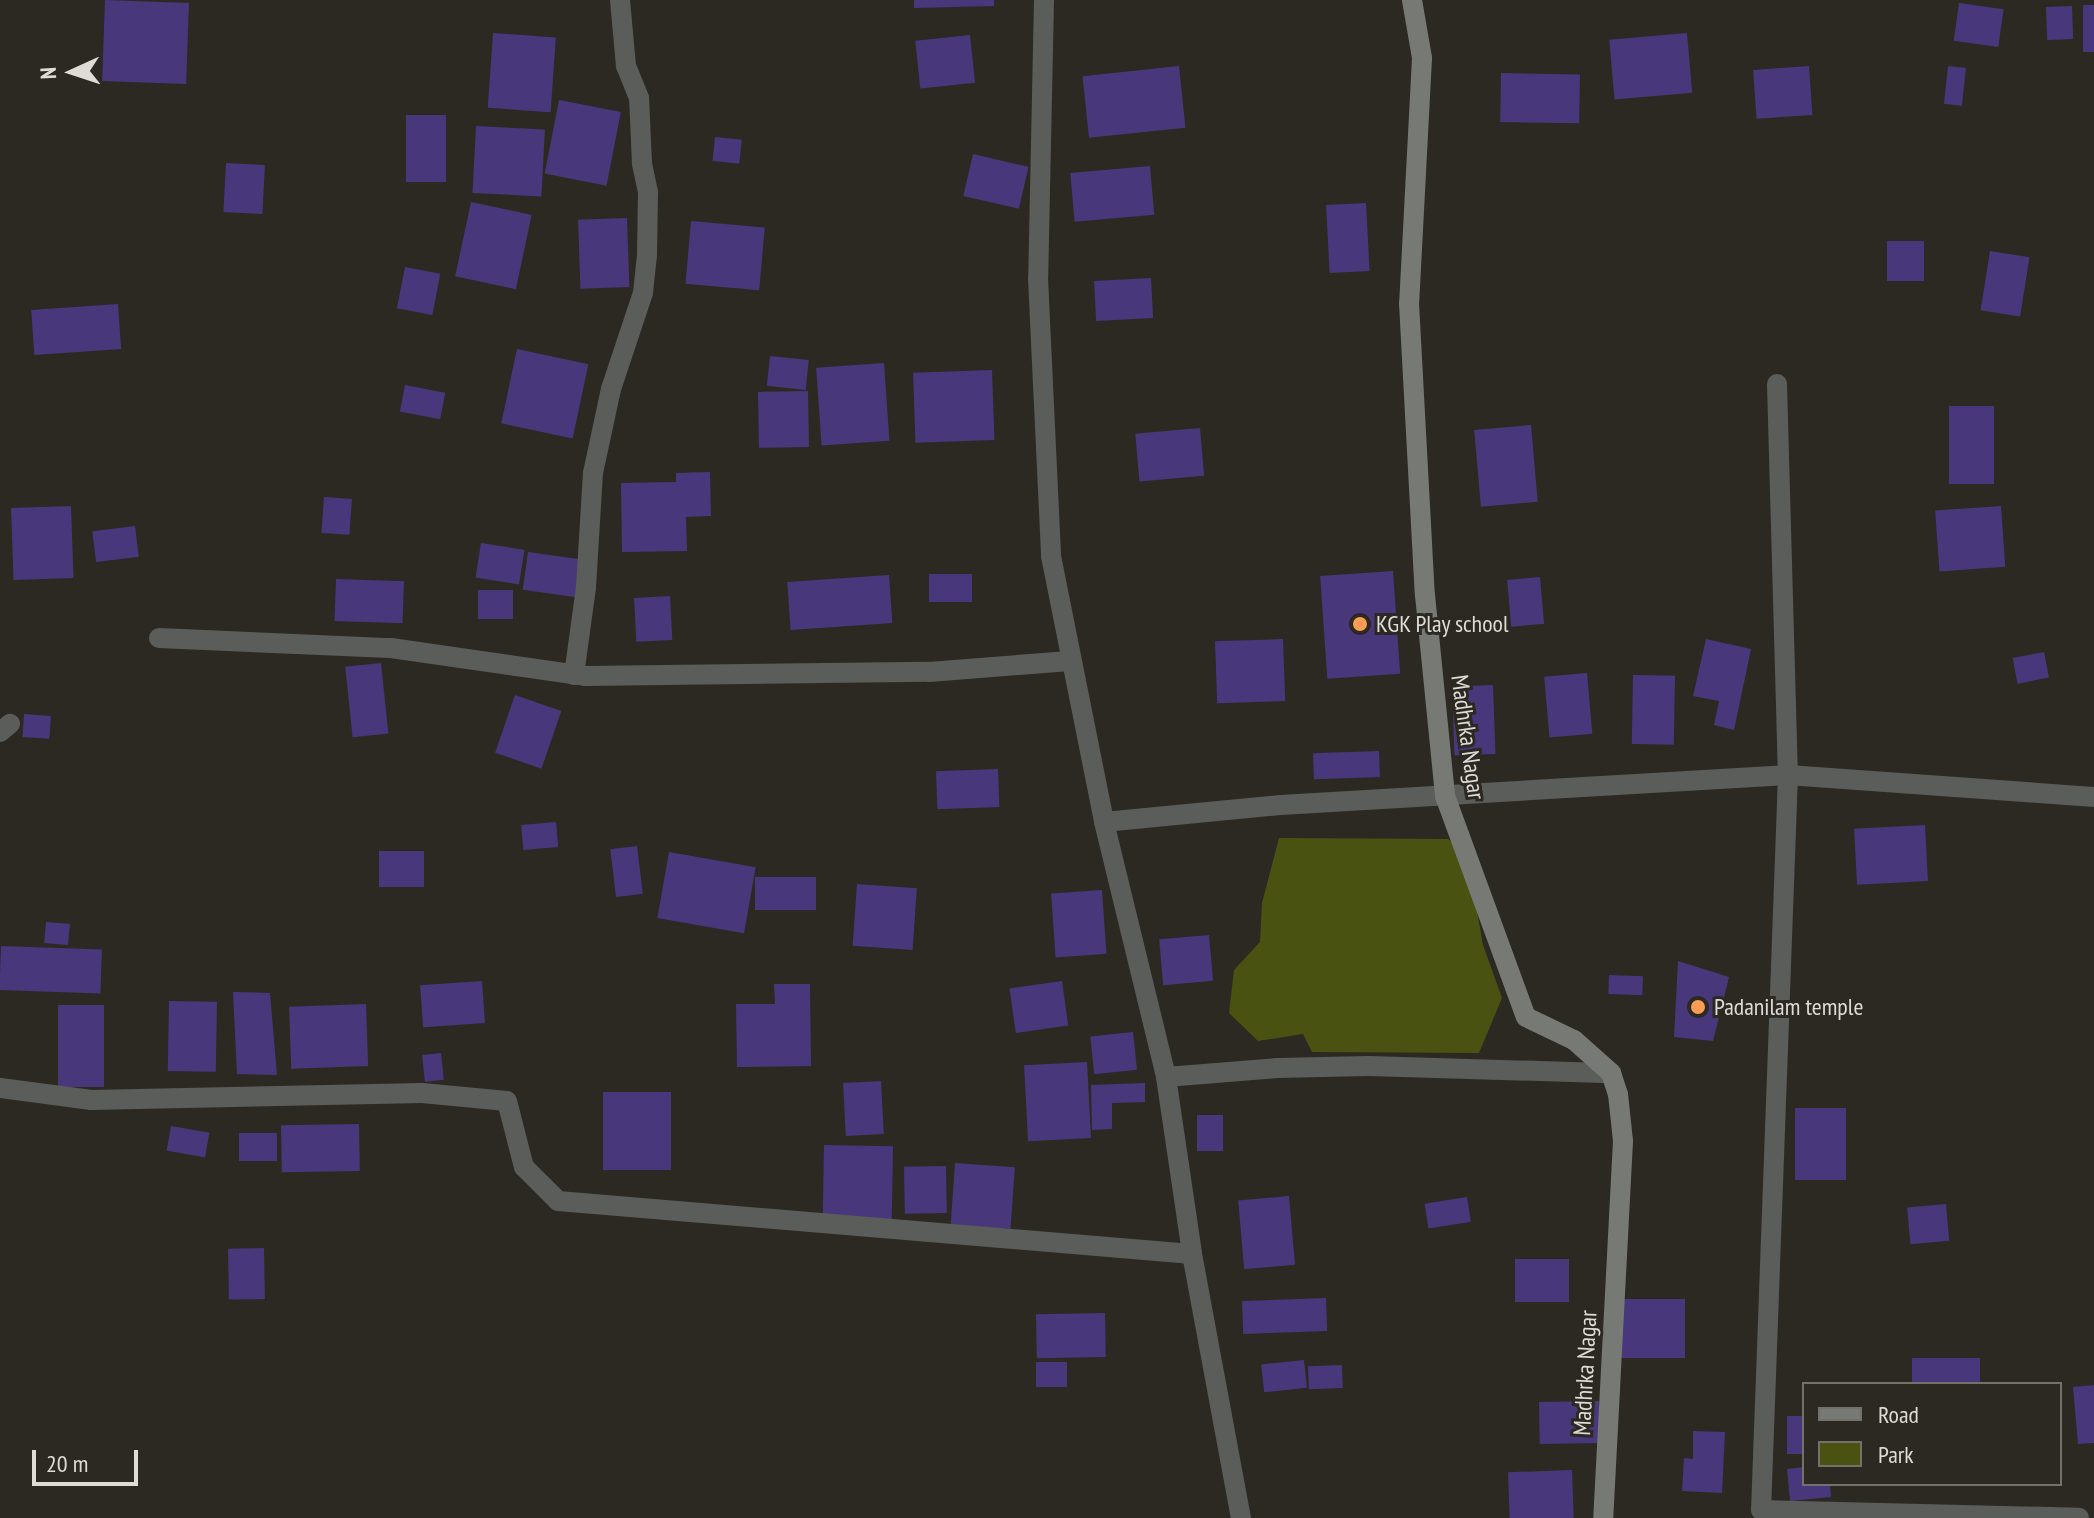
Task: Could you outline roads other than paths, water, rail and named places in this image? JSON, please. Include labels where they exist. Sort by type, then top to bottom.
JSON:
[{"type":"street","points":[[574,675],[586,587],[593,473],[611,389],[643,293],[647,255],[648,192],[642,163],[639,98],[626,66],[620,0]]},
{"type":"street","points":[[1044,0],[1038,278],[1051,556],[1104,822],[1166,1077],[1192,1254],[1241,1518]]},
{"type":"street","name":"Madhrka Nagar","points":[[1412,0],[1422,58],[1409,303],[1425,595],[1445,796],[1526,1017],[1574,1040],[1611,1073],[1618,1094],[1623,1141],[1603,1518]]},
{"type":"street","points":[[1777,384],[1788,775],[1760,1514],[2079,1518]]},
{"type":"street","points":[[159,638],[391,648],[574,675],[929,672],[1070,661]]},
{"type":"street","points":[[1104,822],[1281,805],[1788,775],[2094,797]]},
{"type":"street","points":[[1166,1077],[1369,1066],[1611,1073]]},
{"type":"street","points":[[0,1088],[91,1100],[422,1093],[507,1101],[524,1167],[558,1201],[1192,1254]]},
{"type":"place","name":"KGK Play school","points":[[1360,624]]},
{"type":"place","name":"Padanilam temple","points":[[1698,1007]]}]
